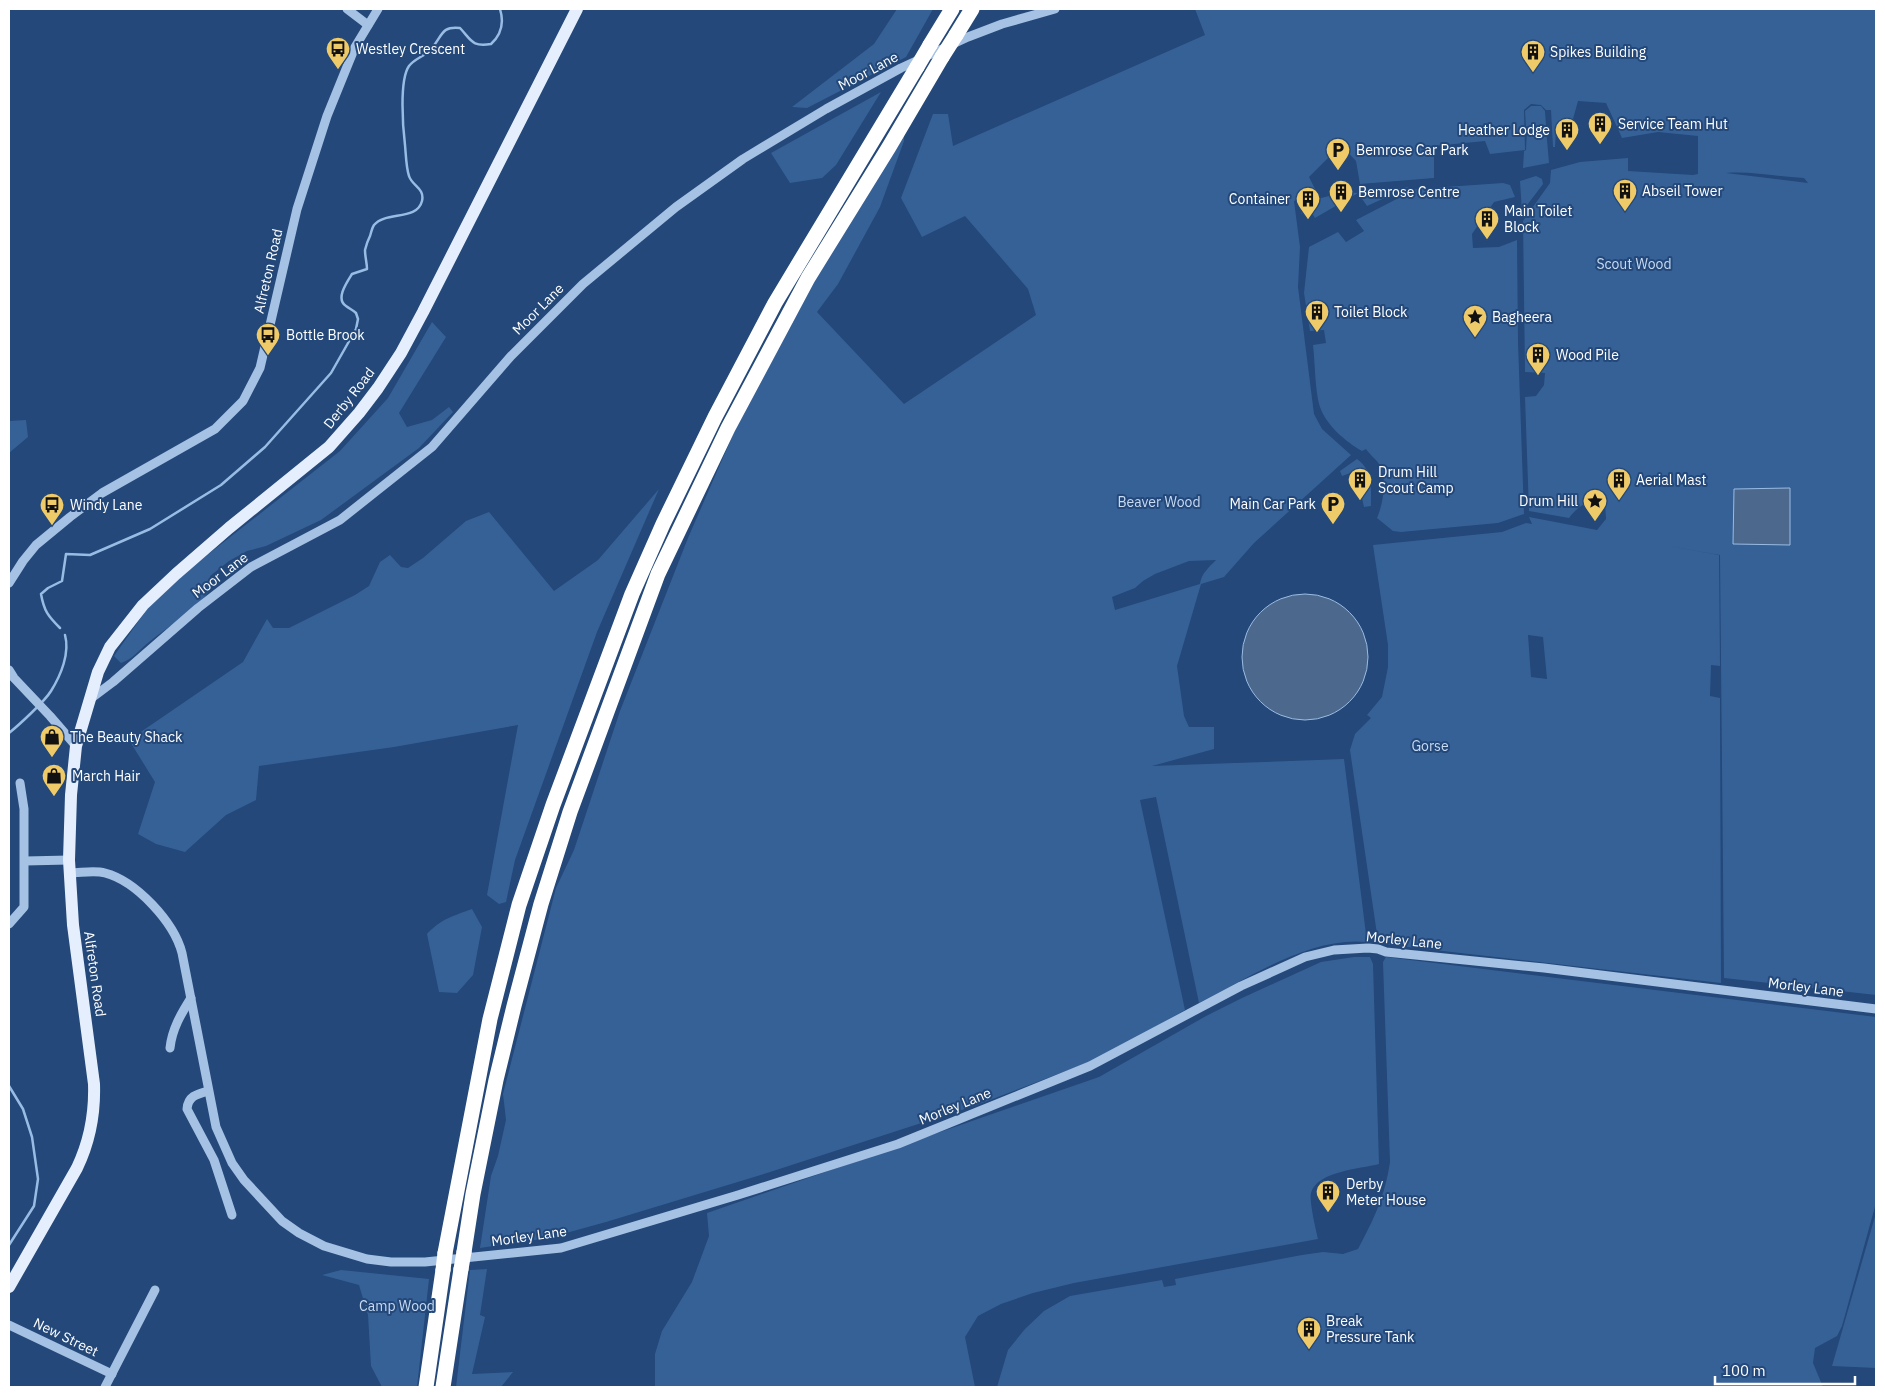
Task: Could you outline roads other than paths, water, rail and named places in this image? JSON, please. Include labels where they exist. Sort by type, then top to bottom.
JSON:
[{"type":"highway","points":[[426,1387],[443,1270],[490,1019],[519,905],[552,805],[632,594],[663,524],[775,304],[952,9]]},
{"type":"highway","points":[[443,1387],[473,1194],[496,1080],[514,1006],[541,904],[570,812],[658,574],[728,428],[808,278],[972,9]]},
{"type":"main road","name":"Derby Road","points":[[76,746],[98,672],[110,646],[144,605],[229,528],[329,447],[378,388],[401,353],[577,9]]},
{"type":"main road","name":"Alfreton Road","points":[[9,1287],[77,1168],[92,1122],[95,1101],[73,925],[69,860],[71,795],[76,746]]},
{"type":"street","points":[[347,9],[368,25]]},
{"type":"street","name":"Alfreton Road","points":[[10,577],[36,546],[70,517],[102,493],[187,443],[215,429],[243,401],[260,368],[297,209],[327,116],[355,47],[378,9]]},
{"type":"street","name":"Moor Lane","points":[[89,700],[251,566],[340,520],[432,447],[511,356],[583,284],[698,191],[752,154],[826,109],[901,68],[968,37],[1002,24],[1055,9]]},
{"type":"street","points":[[11,674],[76,746]]},
{"type":"street","points":[[9,924],[24,907],[24,809],[20,783]]},
{"type":"street","points":[[25,861],[69,860]]},
{"type":"street","name":"Morley Lane","points":[[70,873],[103,872],[119,878],[163,916],[179,943],[216,1127],[232,1163],[258,1198],[282,1221],[318,1244],[351,1256],[391,1262],[425,1262],[561,1248],[738,1196],[898,1144],[1090,1066],[1241,986],[1305,957],[1334,950],[1378,949],[1386,952],[1544,968],[1876,1009]]},
{"type":"street","points":[[170,1048],[176,1024],[191,998]]},
{"type":"street","points":[[208,1091],[192,1097],[187,1109],[214,1160],[232,1214]]},
{"type":"street","points":[[105,1387],[155,1290]]},
{"type":"street","name":"New Street","points":[[9,1325],[112,1374]]},
{"type":"waterway","name":"Bottle Brook","points":[[60,628],[47,613],[41,594],[62,581],[66,554],[90,555],[150,529],[221,485],[265,447],[331,373],[356,329],[358,319],[356,313],[343,303],[342,295],[352,274],[367,269],[365,250],[373,226],[386,218],[414,211],[422,201],[422,193],[409,176],[406,161],[403,93],[409,66],[430,51],[443,32],[449,28],[460,28],[476,44],[491,44],[498,36],[501,28],[500,9]]},
{"type":"waterway","name":"Bottle Brook","points":[[9,733],[43,701],[55,685],[65,656],[65,635]]},
{"type":"waterway","name":"Bottle Brook","points":[[9,1086],[23,1109],[32,1137],[38,1179],[34,1206],[9,1245]]},
{"type":"place","name":"Westley Crescent","points":[[338,70]]},
{"type":"place","name":"Spikes Building","points":[[1533,73]]},
{"type":"place","name":"Service Team Hut","points":[[1600,145]]},
{"type":"place","name":"Heather Lodge","points":[[1567,151]]},
{"type":"place","name":"Bemrose Car Park","points":[[1338,171]]},
{"type":"place","name":"Abseil Tower","points":[[1625,212]]},
{"type":"place","name":"Bemrose Centre","points":[[1341,213]]},
{"type":"place","name":"Container","points":[[1308,220]]},
{"type":"place","name":"Main Toilet Block","points":[[1487,240]]},
{"type":"place","name":"Toilet Block","points":[[1317,333]]},
{"type":"place","name":"Bagheera","points":[[1475,338]]},
{"type":"place","name":"Bottle Brook","points":[[268,356]]},
{"type":"place","name":"Wood Pile","points":[[1538,376]]},
{"type":"place","name":"Drum Hill Scout Camp","points":[[1360,501]]},
{"type":"place","name":"Aerial Mast","points":[[1619,501]]},
{"type":"place","name":"Drum Hill","points":[[1595,522]]},
{"type":"place","name":"Main Car Park","points":[[1333,525]]},
{"type":"place","name":"Windy Lane","points":[[52,526]]},
{"type":"place","name":"The Beauty Shack","points":[[52,758]]},
{"type":"place","name":"March Hair","points":[[54,797]]},
{"type":"place","name":"Derby Meter House","points":[[1328,1213]]},
{"type":"place","name":"Break Pressure Tank","points":[[1309,1350]]},
{"type":"park label","name":"Scout Wood","points":[[1634,264]]},
{"type":"park label","name":"Beaver Wood","points":[[1159,502]]},
{"type":"park label","name":"Gorse","points":[[1430,746]]},
{"type":"park label","name":"Camp Wood","points":[[397,1306]]}]
